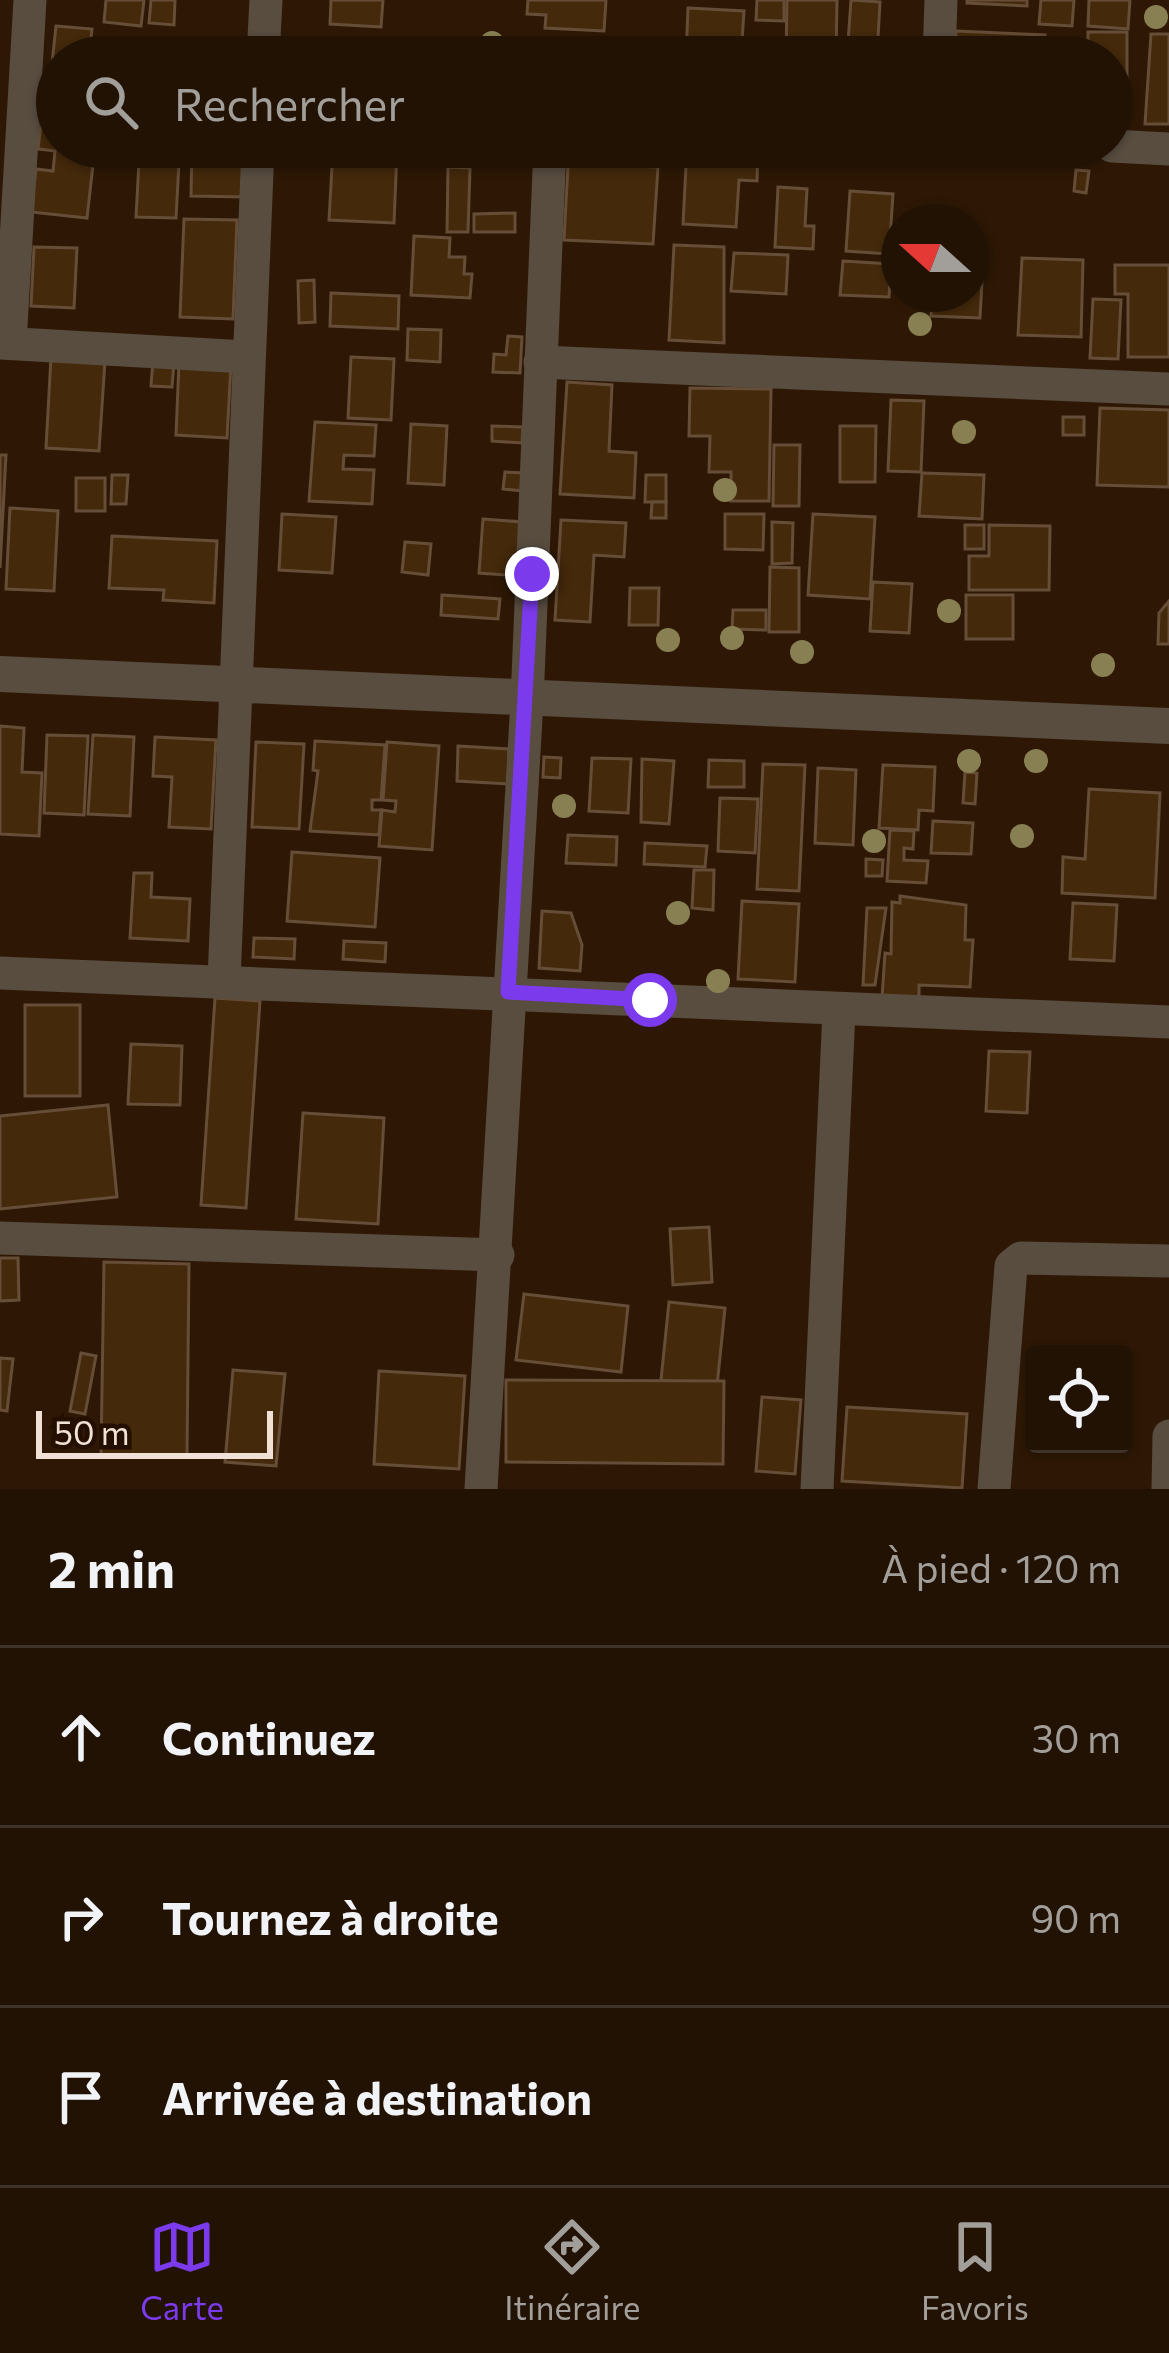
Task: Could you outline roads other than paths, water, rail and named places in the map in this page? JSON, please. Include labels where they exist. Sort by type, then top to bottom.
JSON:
[{"type":"street","points":[[30,0],[5,343],[246,357]]},
{"type":"street","points":[[263,36],[266,0]]},
{"type":"street","points":[[940,36],[941,0]]},
{"type":"street","points":[[1133,147],[1169,148]]},
{"type":"street","points":[[224,981],[257,168]]},
{"type":"street","points":[[481,1489],[527,701],[549,168]]},
{"type":"street","points":[[540,362],[1169,389]]},
{"type":"street","points":[[0,674],[1169,726]]},
{"type":"street","points":[[0,973],[508,992],[839,1012],[1169,1022]]},
{"type":"street","points":[[817,1489],[839,1012]]},
{"type":"street","points":[[0,1238],[498,1256]]},
{"type":"street","points":[[994,1489],[1011,1266],[1021,1258],[1169,1261]]},
{"type":"street","points":[[1168,1489],[1169,1436]]}]
